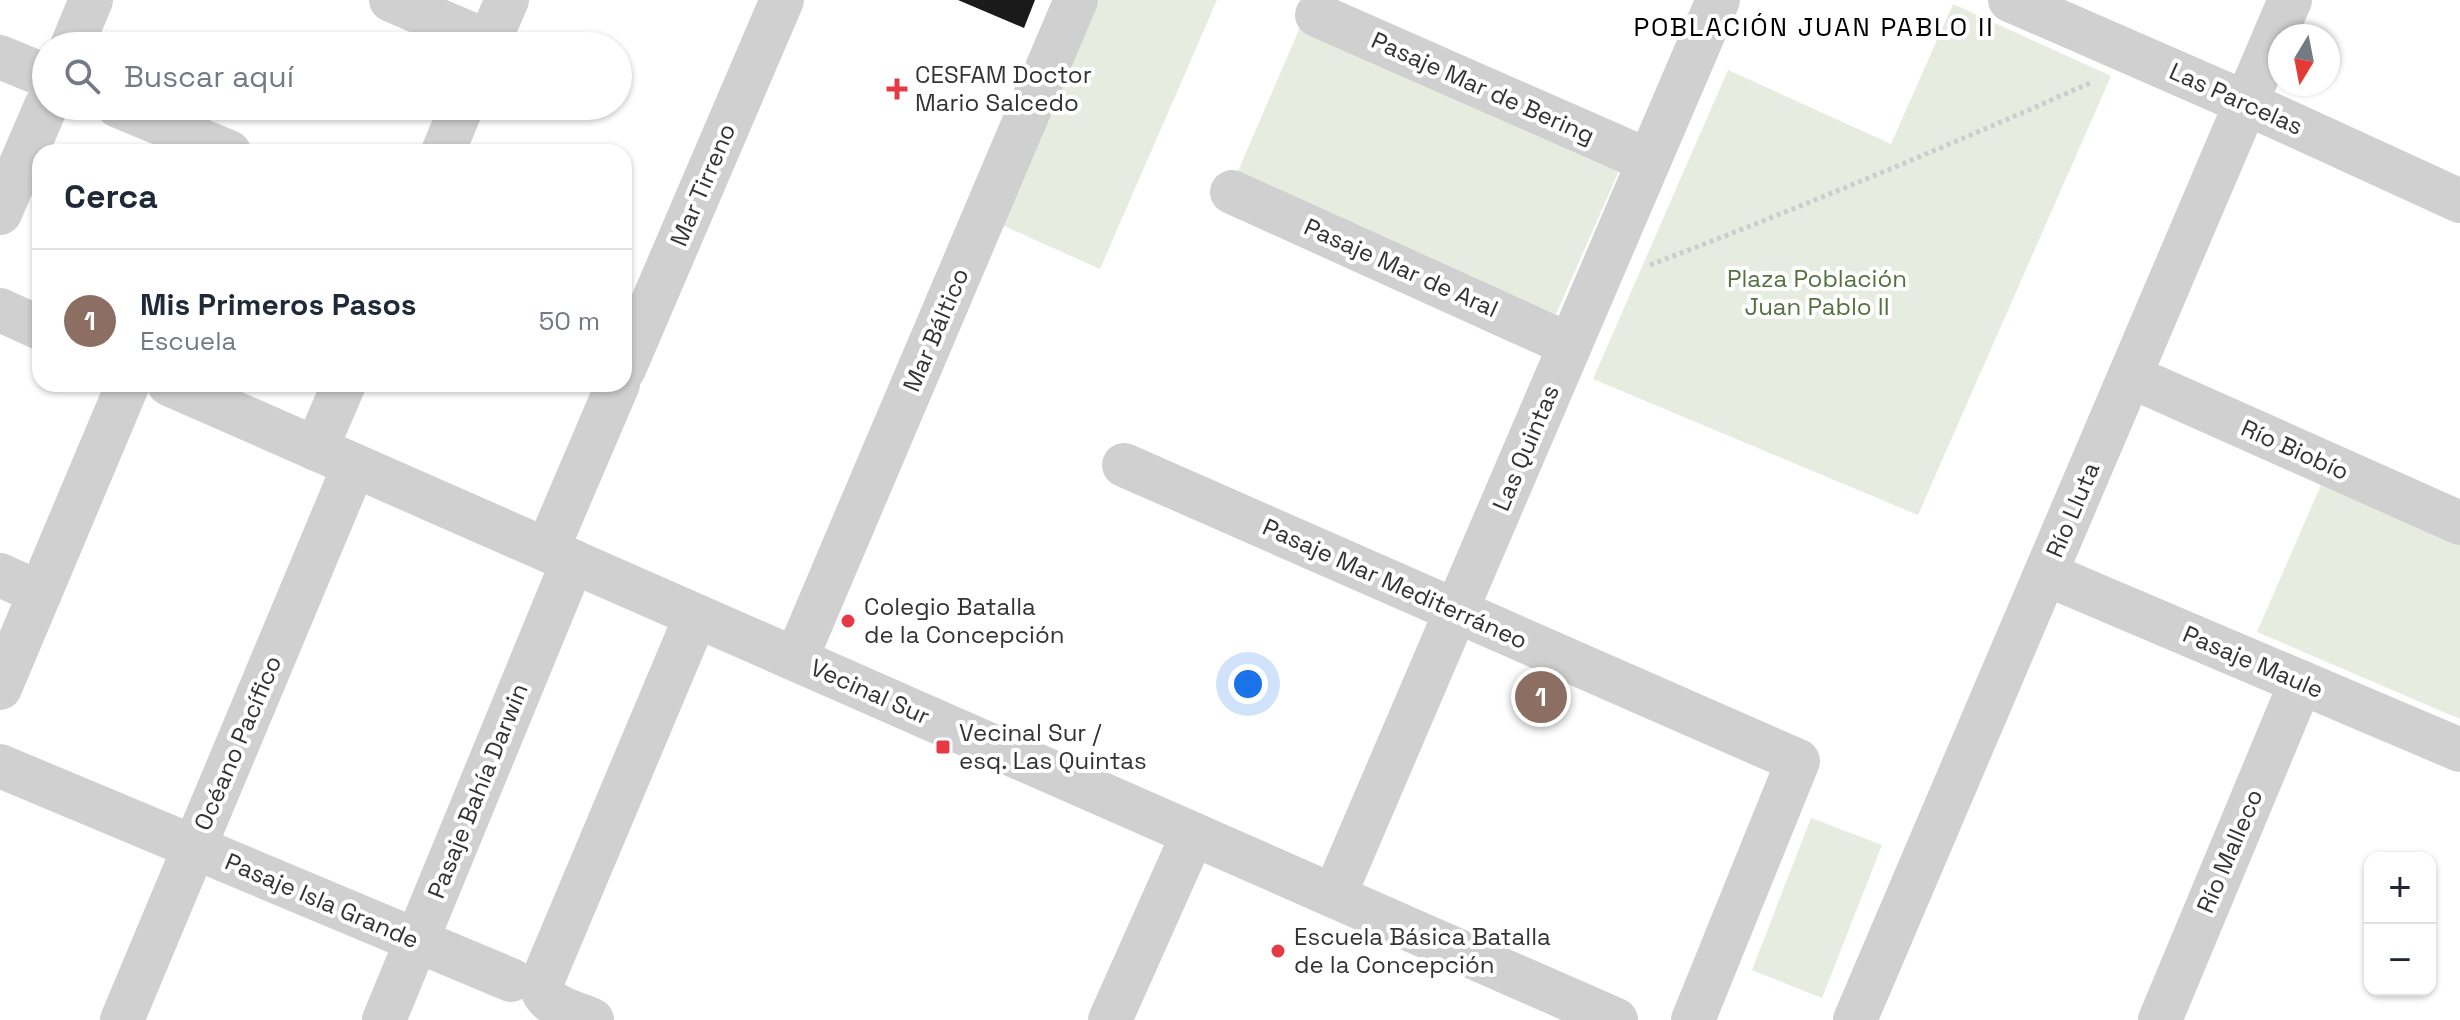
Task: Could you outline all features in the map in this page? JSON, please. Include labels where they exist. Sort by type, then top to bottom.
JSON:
[{"type":"street","points":[[78,32],[91,0]]},
{"type":"street","points":[[391,0],[462,32]]},
{"type":"street","points":[[493,32],[507,0]]},
{"type":"street","name":"Mar Tirreno","points":[[632,350],[782,0]]},
{"type":"street","name":"Mar Báltico","points":[[796,659],[1076,0]]},
{"type":"street","name":"Las Quintas","points":[[1334,896],[1718,0]]},
{"type":"street","name":"Las Parcelas","points":[[2010,0],[2460,201]]},
{"type":"street","name":"Río Lluta","points":[[1855,1020],[2290,0]]},
{"type":"street","name":"Pasaje Mar de Bering","points":[[1317,15],[1649,161]]},
{"type":"street","points":[[0,57],[32,70]]},
{"type":"street","points":[[0,213],[40,120]]},
{"type":"street","points":[[152,120],[210,144]]},
{"type":"street","points":[[446,144],[456,120]]},
{"type":"street","name":"Pasaje Mar de Aral","points":[[1232,192],[1570,345]]},
{"type":"street","points":[[0,310],[32,324]]},
{"type":"street","name":"Río Biobío","points":[[2130,376],[2460,523]]},
{"type":"street","points":[[0,688],[125,392]]},
{"type":"street","name":"Vecinal Sur","points":[[187,392],[1616,1020]]},
{"type":"street","name":"Océano Pacífico","points":[[122,1020],[195,847],[335,457],[343,392]]},
{"type":"street","points":[[560,556],[615,392]]},
{"type":"street","name":"Pasaje Mar Mediterráneo","points":[[1124,465],[1798,761],[1693,1020]]},
{"type":"street","name":"Pasaje Bahía Darwin","points":[[384,1020],[417,941],[560,556]]},
{"type":"street","name":"Pasaje Maule","points":[[2046,574],[2460,750]]},
{"type":"street","points":[[0,575],[40,593]]},
{"type":"street","points":[[592,1020],[550,1002],[542,992],[541,984],[696,616]]},
{"type":"street","name":"Río Malleco","points":[[2160,1020],[2301,682]]},
{"type":"street","name":"Pasaje Isla Grande","points":[[0,766],[511,980]]},
{"type":"street","points":[[1110,1020],[1193,834]]},
{"type":"path","points":[[1595,286],[1785,214],[2144,58]]},
{"type":"green space","points":[[1099,0],[1217,0],[1100,269],[1002,225]]},
{"type":"green space","name":"Plaza Población Juan Pablo II","points":[[1953,4],[2111,76],[1918,515],[1593,379],[1728,70],[1891,144]]},
{"type":"green space","points":[[1301,25],[1622,164],[1556,314],[1236,176]]},
{"type":"green space","points":[[2321,485],[2460,544],[2460,719],[2257,632]]},
{"type":"green space","points":[[1811,818],[1882,845],[1822,998],[1752,970]]},
{"type":"building","points":[[958,0],[1035,0],[1024,28]]},
{"type":"place","name":"CESFAM Doctor Mario Salcedo","points":[[897,89]]},
{"type":"place","name":"Colegio Batalla de la Concepción","points":[[848,621]]},
{"type":"place","name":"Mis Primeros Pasos","points":[[1541,697]]},
{"type":"place","name":"Vecinal Sur / esq. Las Quintas","points":[[943,747]]},
{"type":"place","name":"Escuela Básica Batalla de la Concepción","points":[[1278,951]]},
{"type":"district","name":"POBLACIÓN JUAN PABLO II","points":[[1814,27]]}]
